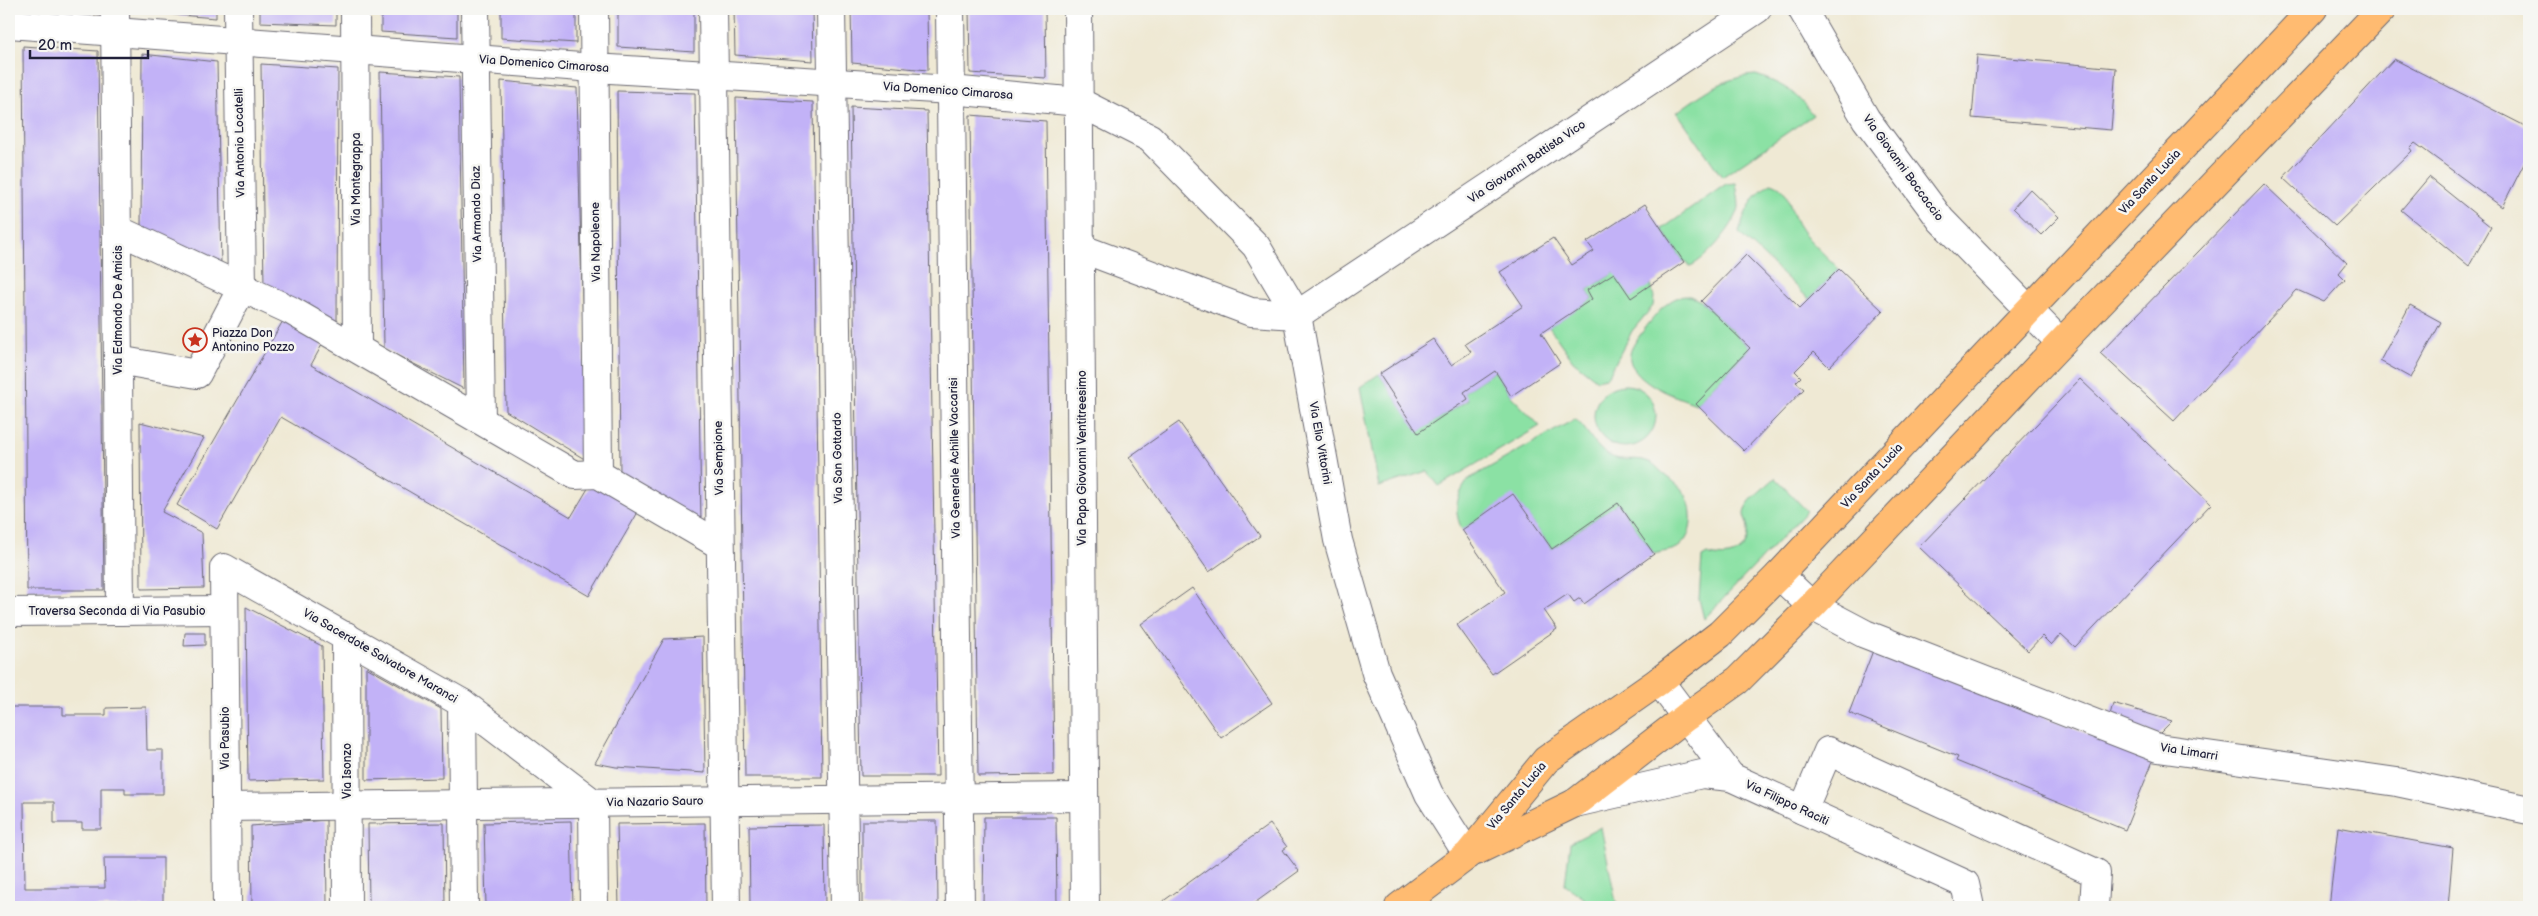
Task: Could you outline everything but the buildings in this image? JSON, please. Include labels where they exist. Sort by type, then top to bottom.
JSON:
[{"type":"main road","name":"Via Santa Lucia","points":[[1406,905],[1468,855],[1546,760],[1659,681],[1720,634],[1779,575],[2314,9]]},
{"type":"main road","points":[[1468,855],[1575,802],[1686,717],[1738,680],[1812,606],[2060,343],[2382,9]]},
{"type":"street","name":"Via Antonio Locatelli","points":[[238,9],[242,282]]},
{"type":"street","name":"Via Montegrappa","points":[[355,9],[357,348]]},
{"type":"street","name":"Via Armando Diaz","points":[[475,9],[480,420]]},
{"type":"street","name":"Via Napoleone","points":[[594,9],[598,474]]},
{"type":"street","name":"Via Sempione","points":[[713,9],[726,907]]},
{"type":"street","name":"Via San Gottardo","points":[[831,9],[845,907]]},
{"type":"street","name":"Via Generale Achille Vaccarisi","points":[[950,9],[960,907]]},
{"type":"street","name":"Via Papa Giovanni Ventitreesimo","points":[[1078,9],[1085,907]]},
{"type":"street","name":"Via Giovanni Battista Vico","points":[[1297,315],[1757,9]]},
{"type":"street","name":"Via Giovanni Boccaccio","points":[[1802,9],[1866,119],[1940,220],[2060,343]]},
{"type":"street","name":"Via Domenico Cimarosa","points":[[9,24],[115,20],[238,41],[594,68],[951,90],[1079,102]]},
{"type":"street","name":"Via Edmondo De Amicis","points":[[115,20],[120,611]]},
{"type":"street","name":"Via Elio Vittorini","points":[[1079,102],[1150,138],[1256,246],[1297,315],[1338,540],[1376,673],[1429,794],[1468,855]]},
{"type":"street","points":[[118,230],[242,282],[575,474],[598,474],[720,545]]},
{"type":"street","points":[[1080,248],[1251,312],[1297,315]]},
{"type":"street","points":[[118,360],[197,374],[242,282]]},
{"type":"street","name":"Via Pasubio","points":[[224,568],[227,907]]},
{"type":"street","name":"Via Sacerdote Salvatore Maranci","points":[[224,568],[462,703],[464,907]]},
{"type":"street","name":"Via Limarri","points":[[1779,575],[1812,606],[1866,634],[2158,748],[2397,782],[2529,810]]},
{"type":"street","name":"Traversa Seconda di Via Pasubio","points":[[9,612],[224,610]]},
{"type":"street","name":"Via Isonzo","points":[[346,636],[347,907]]},
{"type":"street","points":[[1659,681],[1731,777]]},
{"type":"street","points":[[462,703],[593,803],[594,907]]},
{"type":"street","points":[[1803,810],[1828,751],[2096,873],[2094,907]]},
{"type":"street","name":"Via Filippo Raciti","points":[[1575,802],[1702,774],[1731,777],[1965,884],[1970,907]]},
{"type":"street","name":"Via Nazario Sauro","points":[[226,807],[1084,797]]},
{"type":"green space","points":[[1756,75],[1774,82],[1794,94],[1813,115],[1722,177],[1677,112],[1704,93],[1723,83],[1744,76]]},
{"type":"green space","points":[[1736,183],[1739,207],[1733,222],[1712,249],[1690,266],[1684,262],[1662,229],[1726,184]]},
{"type":"green space","points":[[1771,183],[1777,185],[1784,192],[1802,231],[1839,269],[1809,299],[1739,233],[1743,219],[1754,198]]},
{"type":"green space","points":[[1614,273],[1650,285],[1654,296],[1653,306],[1632,331],[1606,378],[1597,380],[1573,361],[1549,327],[1592,299],[1587,290]]},
{"type":"green space","points":[[1690,296],[1701,301],[1750,348],[1696,404],[1662,390],[1645,380],[1633,367],[1630,358],[1631,350],[1638,337],[1664,306],[1676,298]]},
{"type":"green space","points":[[1495,371],[1511,396],[1540,426],[1439,486],[1427,471],[1379,487],[1360,387],[1379,374],[1418,432],[1468,400],[1464,392]]},
{"type":"green space","points":[[1625,385],[1637,387],[1647,394],[1654,404],[1656,416],[1654,428],[1647,438],[1637,445],[1625,447],[1613,445],[1603,438],[1596,428],[1594,416],[1596,404],[1603,394],[1613,387]]},
{"type":"green space","points":[[1575,419],[1598,447],[1608,455],[1618,459],[1644,460],[1651,463],[1684,492],[1690,506],[1690,530],[1683,543],[1677,548],[1654,554],[1618,503],[1552,549],[1513,495],[1462,530],[1457,516],[1457,503],[1461,491],[1469,479]]},
{"type":"green space","points":[[1775,478],[1807,511],[1704,619],[1699,599],[1702,557],[1707,554],[1723,557],[1730,556],[1741,549],[1748,537],[1748,528],[1744,514],[1745,509],[1754,496]]},
{"type":"green space","points":[[1601,827],[1617,907],[1586,907],[1584,898],[1565,885],[1570,843]]},
{"type":"place","name":"Piazza Don Antonino Pozzo","points":[[195,340]]}]
